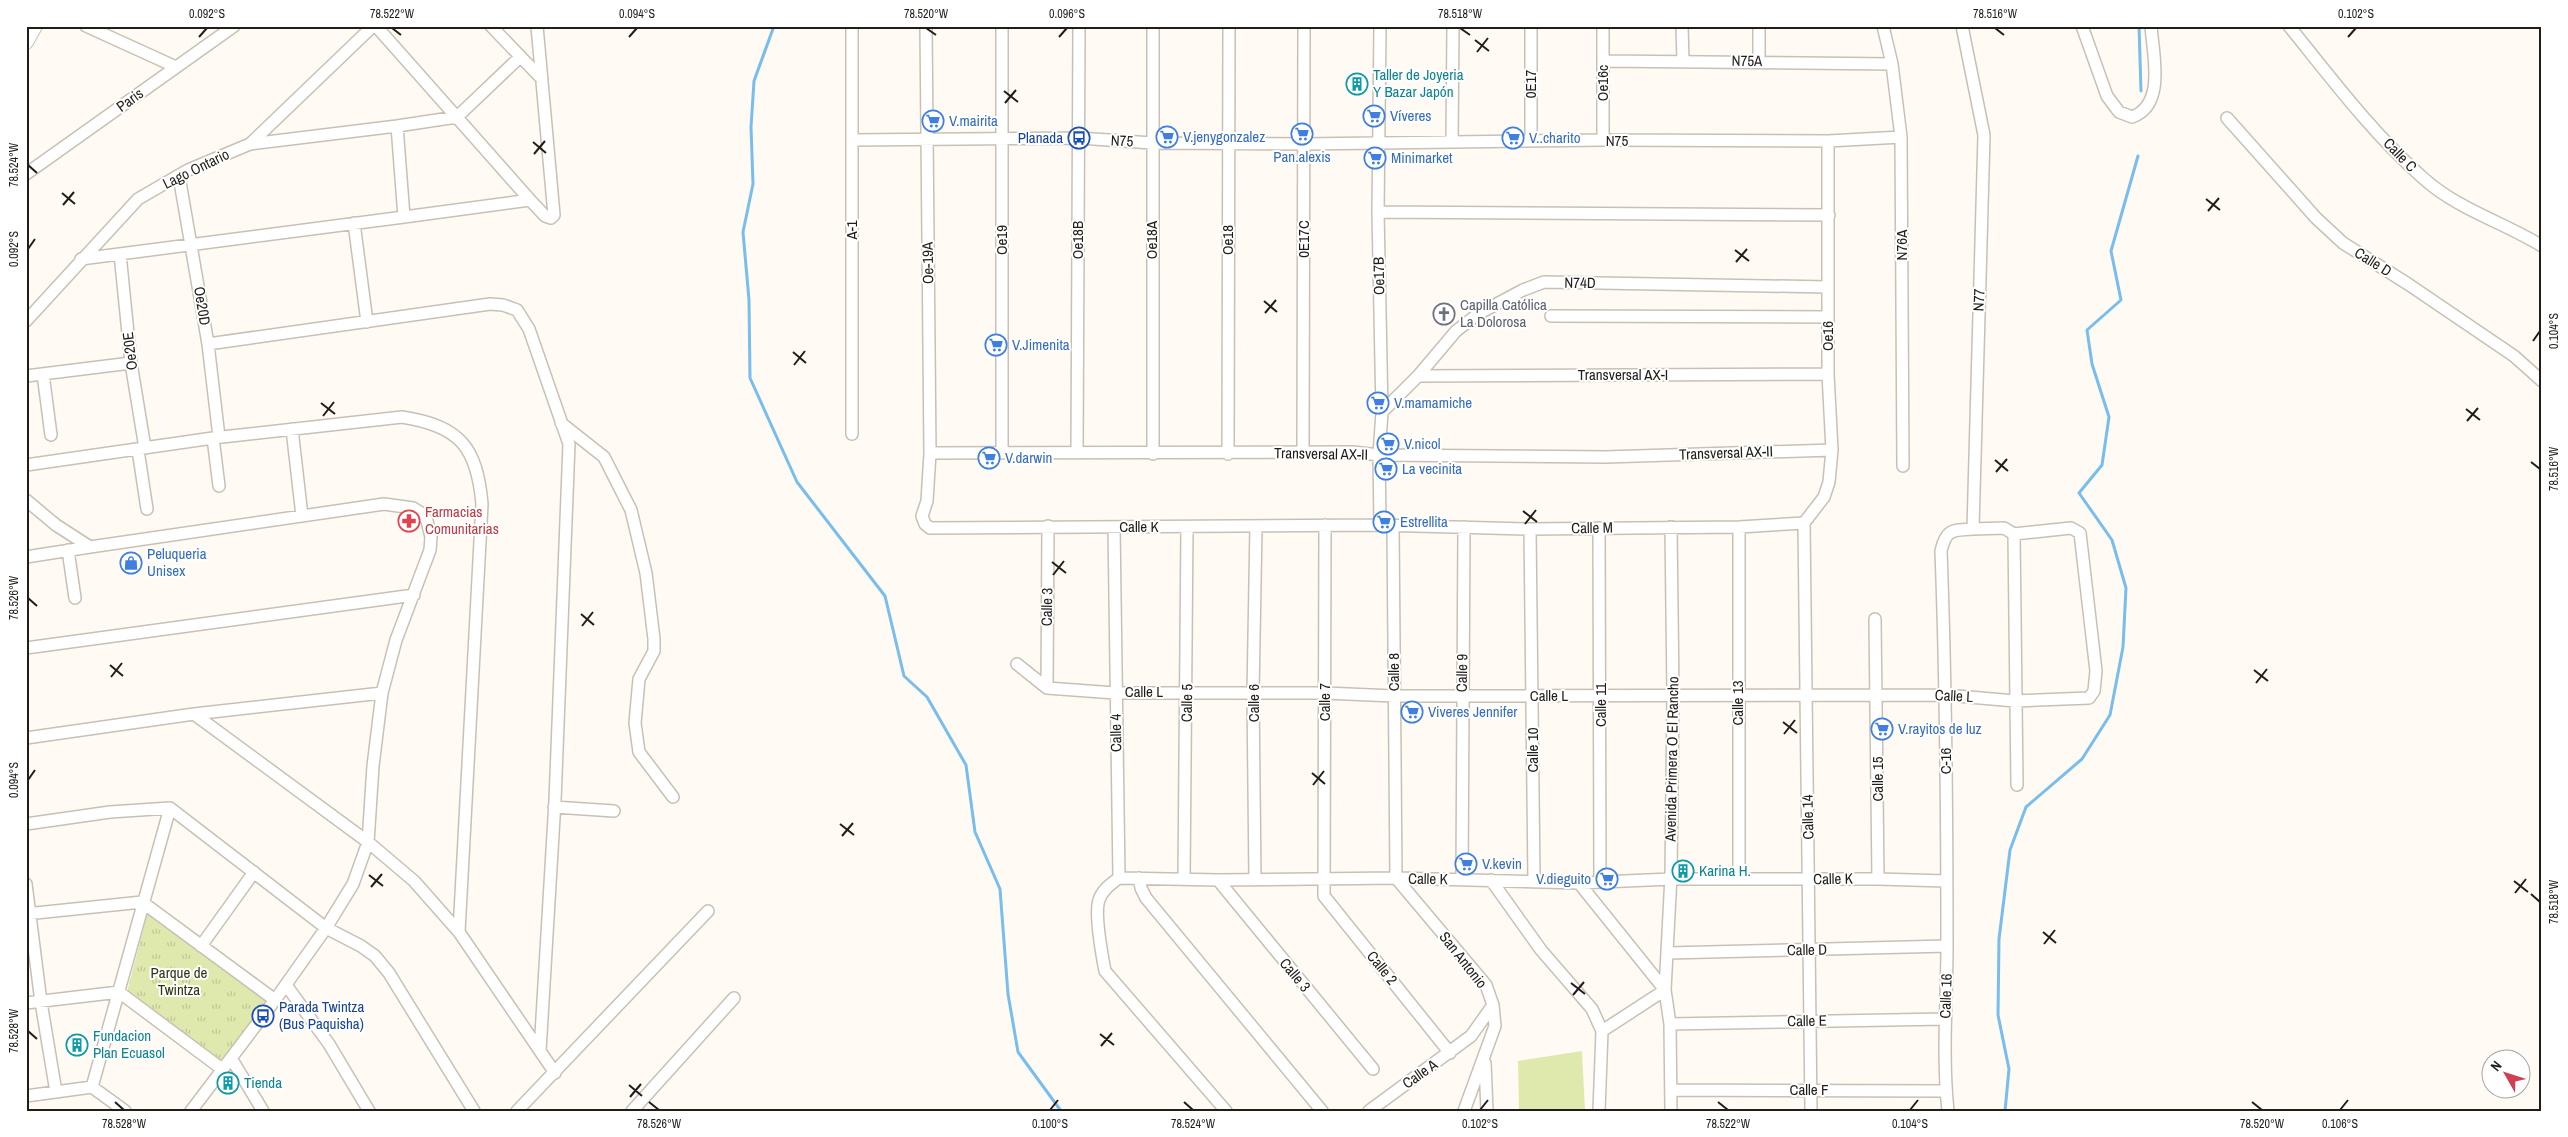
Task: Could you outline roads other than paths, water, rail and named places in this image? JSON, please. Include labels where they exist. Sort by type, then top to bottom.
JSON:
[{"type":"main road","points":[[26,42],[35,26]]},
{"type":"street","points":[[86,26],[176,67]]},
{"type":"street","name":"Paris","points":[[26,174],[234,26]]},
{"type":"street","points":[[374,26],[457,116],[530,200],[545,216],[551,218],[554,215],[537,26]]},
{"type":"street","name":"Lago Ontario","points":[[26,321],[138,199],[179,176],[250,144],[374,26]]},
{"type":"street","points":[[491,26],[542,79]]},
{"type":"street","name":"A-1","points":[[852,26],[852,434]]},
{"type":"street","name":"Oe-19A","points":[[926,26],[930,453],[926,500]]},
{"type":"street","name":"Oe19","points":[[1002,26],[1002,453]]},
{"type":"street","name":"Oe18B","points":[[1077,454],[1079,26]]},
{"type":"street","name":"Oe18A","points":[[1153,26],[1153,454]]},
{"type":"street","name":"Oe18","points":[[1228,454],[1227,143],[1229,26]]},
{"type":"street","name":"0E17C","points":[[1303,452],[1304,26]]},
{"type":"street","name":"Oe17B","points":[[1380,26],[1378,212],[1382,412],[1379,455],[1380,525]]},
{"type":"street","points":[[1452,142],[1453,26]]},
{"type":"street","name":"0E17","points":[[1531,26],[1531,141]]},
{"type":"street","name":"Oe16c","points":[[1603,26],[1603,140]]},
{"type":"street","points":[[1682,26],[1683,60]]},
{"type":"street","points":[[1759,26],[1759,62]]},
{"type":"street","name":"N76A","points":[[1883,26],[1892,64],[1901,137],[1904,466]]},
{"type":"street","name":"N77","points":[[1962,26],[1984,135],[1973,529]]},
{"type":"street","points":[[2082,26],[2107,96],[2120,112],[2132,117],[2142,114],[2149,106],[2155,90],[2151,26]]},
{"type":"street","name":"Calle C","points":[[2289,26],[2373,126],[2423,178],[2452,199],[2516,230],[2542,246]]},
{"type":"street","points":[[250,144],[397,126],[457,116],[520,57]]},
{"type":"street","name":"N75A","points":[[1603,61],[1683,60],[1892,64]]},
{"type":"street","name":"Calle D","points":[[2227,118],[2316,218],[2344,244],[2408,284],[2506,350],[2542,381]]},
{"type":"street","points":[[397,126],[404,217]]},
{"type":"street","name":"N75","points":[[853,140],[1079,138],[1152,143],[1304,144],[1603,140],[1828,141],[1901,137]]},
{"type":"street","name":"Oe16","points":[[1804,523],[1824,497],[1832,450],[1828,374],[1828,141]]},
{"type":"street","name":"Oe20D","points":[[179,176],[208,344],[219,486]]},
{"type":"street","points":[[81,259],[530,200]]},
{"type":"street","points":[[1378,212],[1829,215]]},
{"type":"street","points":[[354,223],[367,322]]},
{"type":"street","name":"Oe20E","points":[[120,254],[130,363],[142,449],[146,509]]},
{"type":"street","name":"N74D","points":[[1382,412],[1418,376],[1456,331],[1478,314],[1523,290],[1544,282],[1828,287]]},
{"type":"street","points":[[208,344],[490,304],[502,305],[517,310],[529,329],[569,444],[554,807],[540,1051]]},
{"type":"street","points":[[1551,316],[1828,317]]},
{"type":"street","points":[[26,376],[130,363]]},
{"type":"street","points":[[43,374],[52,435]]},
{"type":"street","name":"Transversal AX-I","points":[[1418,376],[1828,374]]},
{"type":"street","points":[[26,465],[216,438],[402,417],[426,421],[454,434],[474,460],[480,482],[482,504],[459,932]]},
{"type":"street","points":[[561,423],[604,457],[631,510],[646,572],[654,639],[654,650],[639,679],[635,723],[639,752],[674,797]]},
{"type":"street","points":[[292,429],[302,516]]},
{"type":"street","name":"Transversal AX-II","points":[[930,453],[1228,454],[1303,452],[1379,455],[1605,457],[1832,450]]},
{"type":"street","points":[[26,500],[56,526],[90,547]]},
{"type":"street","name":"Calle K","points":[[926,500],[922,520],[935,530],[1048,526],[1380,525]]},
{"type":"street","points":[[26,557],[384,504],[413,508],[421,513],[431,529],[430,550],[396,640],[382,693],[373,766],[368,842],[353,884],[326,928],[286,985],[191,1111]]},
{"type":"street","name":"Calle M","points":[[1380,525],[1530,529],[1739,527],[1804,523]]},
{"type":"street","name":"Calle 14","points":[[1804,523],[1810,880],[1808,1020],[1811,1111]]},
{"type":"street","name":"Calle 3","points":[[1047,688],[1048,526]]},
{"type":"street","name":"Calle 6","points":[[1255,880],[1253,694],[1256,526]]},
{"type":"street","name":"Calle 7","points":[[1324,879],[1325,526]]},
{"type":"street","name":"Calle 8","points":[[1393,526],[1396,878]]},
{"type":"street","name":"Calle 4","points":[[1114,527],[1119,878]]},
{"type":"street","name":"Calle 5","points":[[1184,879],[1187,527]]},
{"type":"street","name":"Calle 9","points":[[1462,879],[1464,527]]},
{"type":"street","name":"Avenida Primera O El Rancho","points":[[1670,527],[1673,694],[1670,879],[1665,990],[1670,1024],[1671,1111]]},
{"type":"street","name":"Calle 13","points":[[1739,527],[1739,879]]},
{"type":"street","name":"Calle 11","points":[[1599,528],[1601,696],[1600,881]]},
{"type":"street","points":[[1973,529],[2004,528],[2009,529],[2014,534],[2017,786]]},
{"type":"street","name":"Calle L","points":[[1047,688],[1115,693],[1325,693],[1394,696],[1673,694],[1806,697],[1946,695],[2015,701],[2088,698],[2094,691],[2096,670],[2080,533],[2071,528],[2014,534]]},
{"type":"street","name":"Calle 10","points":[[1530,529],[1534,880]]},
{"type":"street","name":"C-16","points":[[1946,881],[1946,695],[1941,552],[1945,535],[1949,532],[1973,529]]},
{"type":"street","points":[[68,550],[75,598]]},
{"type":"street","points":[[26,648],[414,595]]},
{"type":"street","name":"Calle 15","points":[[1875,618],[1878,878]]},
{"type":"street","points":[[1017,664],[1047,688]]},
{"type":"street","points":[[26,738],[194,714],[382,693]]},
{"type":"street","points":[[194,714],[368,842],[414,882],[459,932],[555,1073]]},
{"type":"street","points":[[554,807],[614,810]]},
{"type":"street","points":[[92,1087],[142,902],[170,808]]},
{"type":"street","points":[[26,824],[110,812],[170,808],[326,928],[361,946],[374,956],[389,973],[474,1111]]},
{"type":"street","points":[[201,946],[254,872]]},
{"type":"street","points":[[1119,878],[1108,886],[1098,902],[1101,950],[1105,970],[1226,1111]]},
{"type":"street","name":"Calle K","points":[[1119,878],[1218,880],[1396,878],[1579,882],[1670,879],[1810,880],[1878,878],[1946,881]]},
{"type":"street","points":[[1139,878],[1146,898],[1322,1111]]},
{"type":"street","name":"San Antonio","points":[[1396,878],[1486,985],[1493,1005],[1495,1026],[1464,1111]]},
{"type":"street","name":"Calle 2","points":[[1324,879],[1324,896],[1450,1053]]},
{"type":"street","name":"Calle 3","points":[[1218,880],[1373,1069]]},
{"type":"street","points":[[1491,880],[1541,950],[1592,1009],[1602,1031],[1599,1111]]},
{"type":"street","name":"Calle 16","points":[[1946,881],[1947,946],[1944,1019],[1948,1111]]},
{"type":"street","points":[[1579,882],[1665,990],[1602,1031]]},
{"type":"street","points":[[26,884],[28,914],[56,1092]]},
{"type":"street","points":[[28,914],[142,902],[275,1000]]},
{"type":"street","points":[[518,1111],[708,911]]},
{"type":"street","name":"Calle D","points":[[1668,953],[1947,946]]},
{"type":"street","points":[[286,985],[329,1044],[369,1111]]},
{"type":"street","points":[[26,1003],[118,992],[222,1069]]},
{"type":"street","points":[[632,1111],[734,998]]},
{"type":"street","name":"Calle A","points":[[1369,1111],[1471,1036],[1493,1005]]},
{"type":"street","name":"Calle E","points":[[1670,1024],[1944,1019]]},
{"type":"street","points":[[1471,1036],[1478,1037],[1489,1044]]},
{"type":"street","points":[[1485,1057],[1487,1111]]},
{"type":"street","points":[[231,1058],[263,1111]]},
{"type":"street","points":[[26,1096],[92,1087],[125,1111]]},
{"type":"street","name":"Calle F","points":[[1671,1090],[1946,1091]]},
{"type":"waterway","points":[[774,26],[754,81],[751,127],[753,184],[743,232],[749,300],[750,378],[797,482],[885,596],[904,676],[927,697],[966,765],[975,832],[1000,889],[1008,994],[1018,1052],[1061,1111]]},
{"type":"waterway","points":[[2139,26],[2141,91]]},
{"type":"waterway","points":[[2005,1111],[2009,1069],[1998,1015],[1999,939],[2010,850],[2026,807],[2082,759],[2110,715],[2123,647],[2126,588],[2112,540],[2079,493],[2102,465],[2109,417],[2092,364],[2087,330],[2121,300],[2111,251],[2138,156]]},
{"type":"place","name":"Taller de Joyeria Y Bazar Japón","points":[[1357,84]]},
{"type":"place","name":"Víveres","points":[[1374,116]]},
{"type":"place","name":"V.mairita","points":[[933,121]]},
{"type":"place","name":"Pan.alexis","points":[[1302,134]]},
{"type":"place","name":"V.jenygonzalez","points":[[1167,137]]},
{"type":"place","name":"Planada","points":[[1079,138]]},
{"type":"place","name":"V..charito","points":[[1513,138]]},
{"type":"place","name":"Minimarket","points":[[1375,158]]},
{"type":"place","name":"Capilla Católica La Dolorosa","points":[[1444,314]]},
{"type":"place","name":"V.Jimenita","points":[[996,345]]},
{"type":"place","name":"V.mamamiche","points":[[1378,403]]},
{"type":"place","name":"V.nicol","points":[[1388,444]]},
{"type":"place","name":"V.darwin","points":[[989,458]]},
{"type":"place","name":"La vecinita","points":[[1386,469]]},
{"type":"place","name":"Farmacias Comunitarias","points":[[409,521]]},
{"type":"place","name":"Estrellita","points":[[1384,522]]},
{"type":"place","name":"Peluqueria Unisex","points":[[131,563]]},
{"type":"place","name":"Viveres Jennifer","points":[[1412,712]]},
{"type":"place","name":"V.rayitos de luz","points":[[1882,729]]},
{"type":"place","name":"V.kevin","points":[[1466,864]]},
{"type":"place","name":"Karina H.","points":[[1683,871]]},
{"type":"place","name":"V.dieguito","points":[[1607,879]]},
{"type":"place","name":"Parada Twintza (Bus Paquisha)","points":[[263,1016]]},
{"type":"place","name":"Fundacion Plan Ecuasol","points":[[77,1045]]},
{"type":"place","name":"Tienda","points":[[228,1083]]},
{"type":"park label","name":"Parque de Twintza","points":[[179,982]]}]
